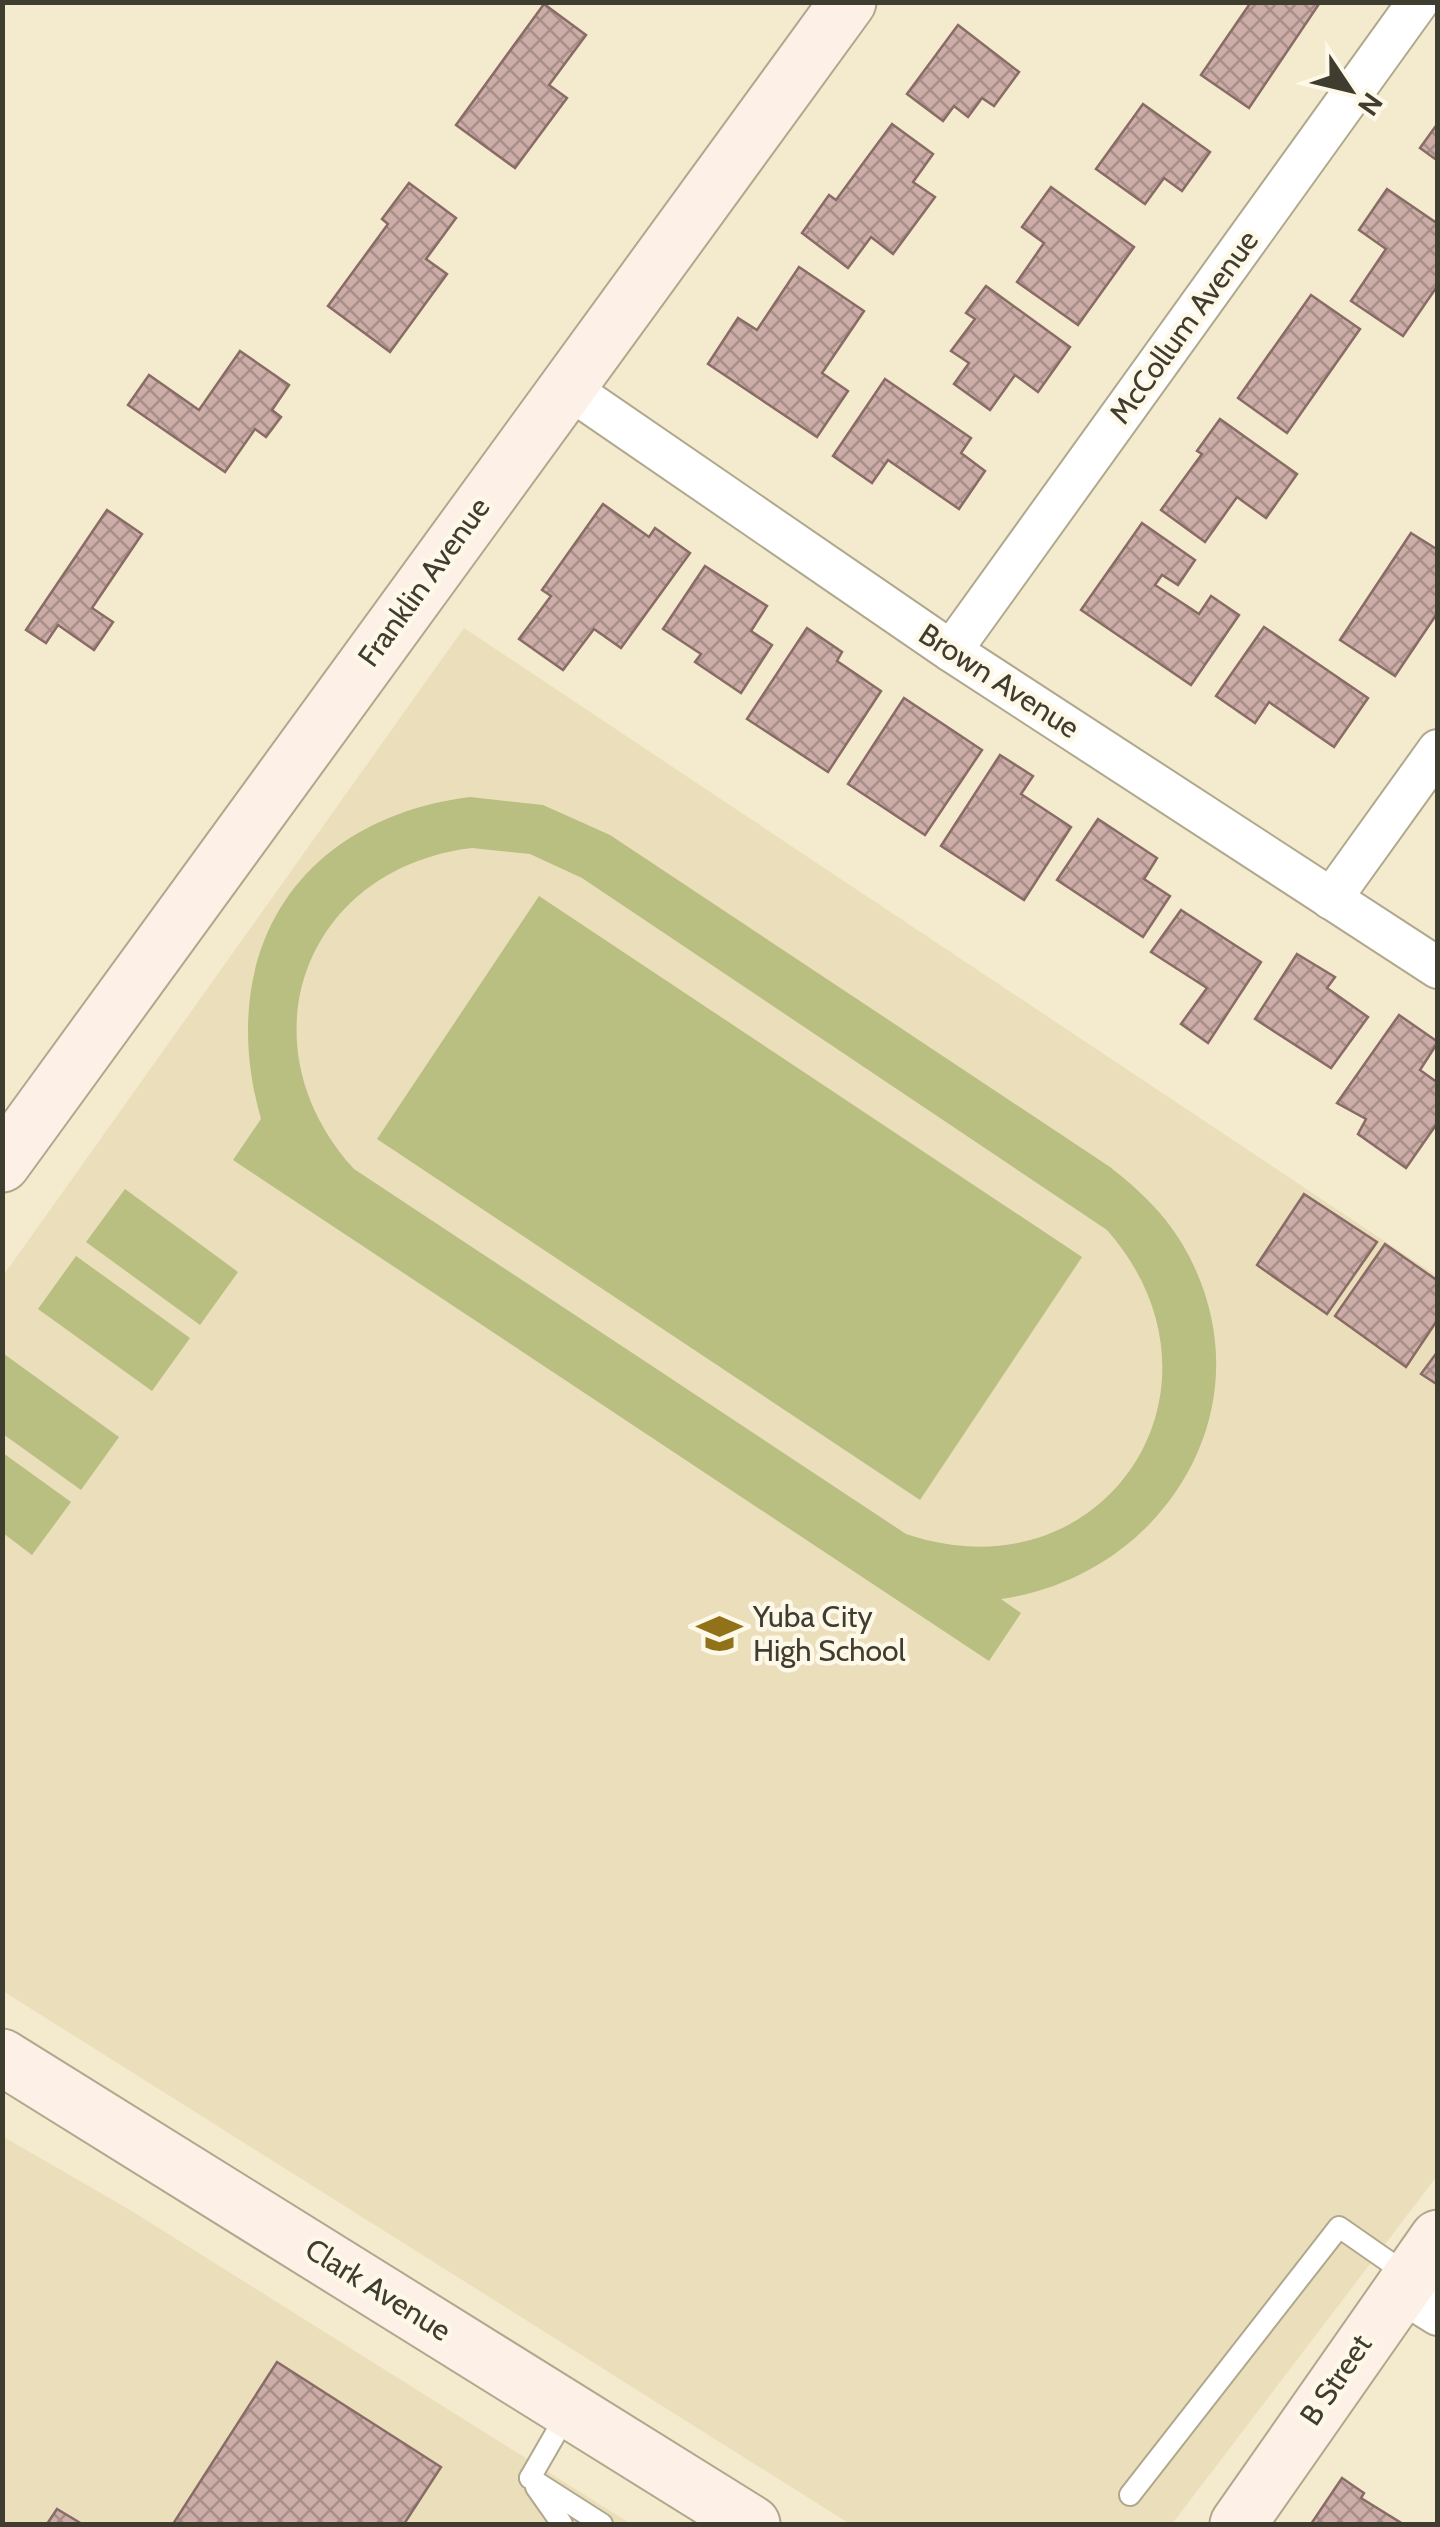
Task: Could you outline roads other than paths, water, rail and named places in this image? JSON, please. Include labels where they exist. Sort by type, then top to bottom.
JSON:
[{"type":"street","name":"Franklin Avenue","points":[[2,1164],[848,2]]},
{"type":"street","name":"McCollum Avenue","points":[[951,651],[1418,2]]},
{"type":"street","name":"Brown Avenue","points":[[565,386],[951,651],[1438,968]]},
{"type":"street","points":[[1331,899],[1438,750]]},
{"type":"street","name":"Clark Avenue","points":[[2,2056],[752,2524]]},
{"type":"street","name":"B Street","points":[[1238,2524],[1421,2280]]},
{"type":"lane","points":[[1130,2495],[1339,2227],[1421,2280]]},
{"type":"lane","points":[[530,2478],[569,2410]]},
{"type":"lane","points":[[530,2478],[562,2524]]},
{"type":"lane","points":[[530,2478],[602,2524]]},
{"type":"place","name":"Yuba City High School","points":[[720,1634]]}]
